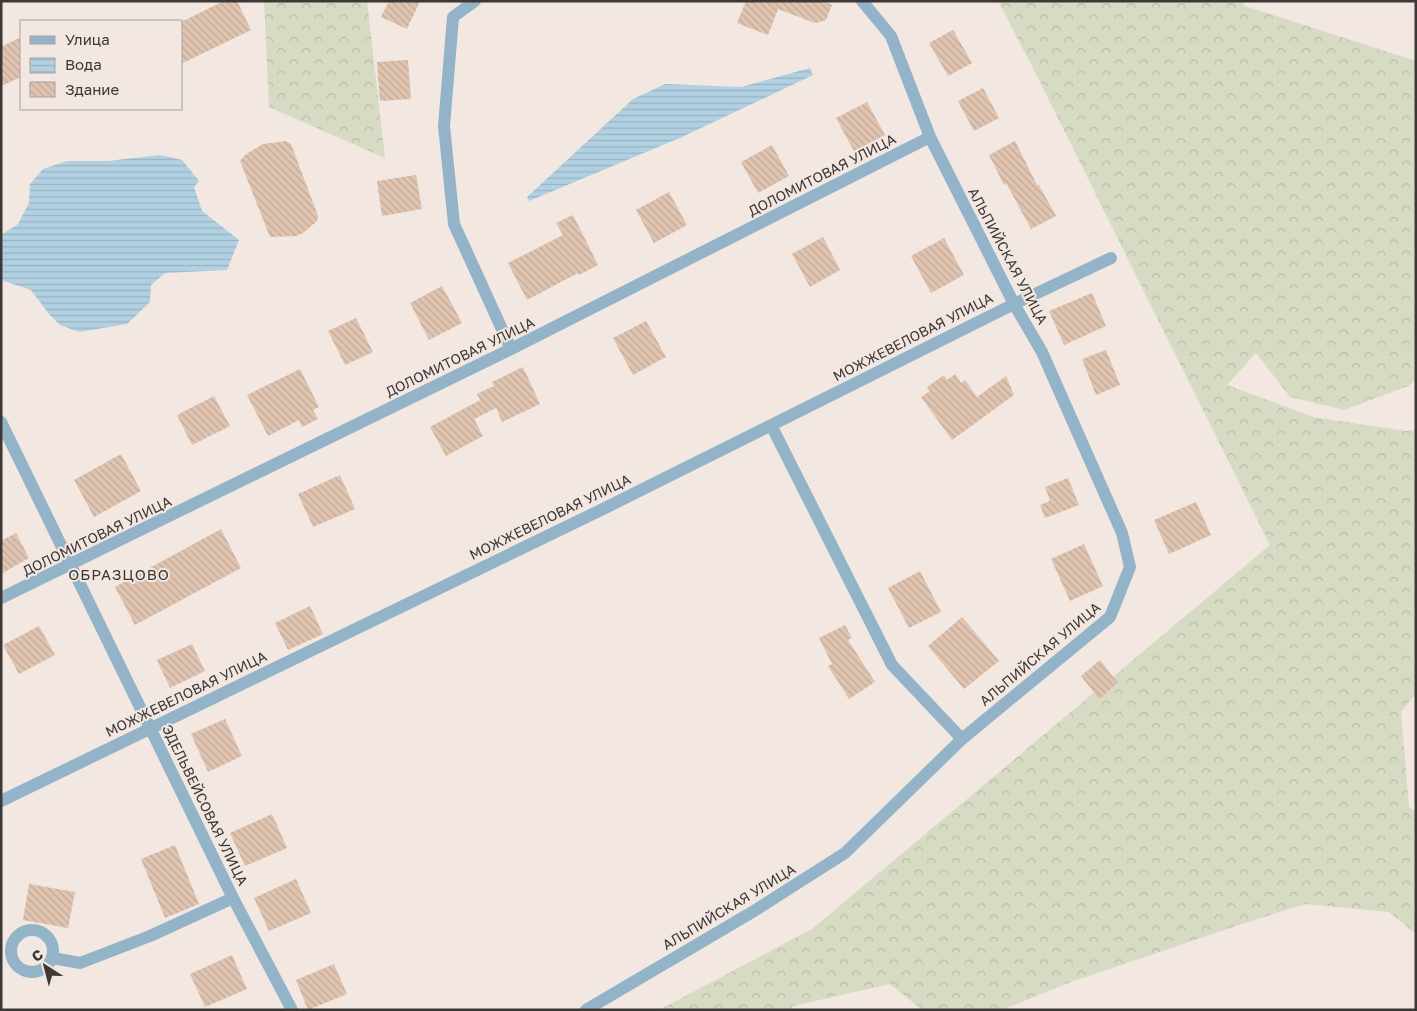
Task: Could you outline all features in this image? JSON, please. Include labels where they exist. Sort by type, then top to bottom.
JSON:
[{"type":"street","points":[[475,1],[453,17],[444,126],[454,224],[511,349]]},
{"type":"street","name":"АЛЬПИЙСКАЯ УЛИЦА","points":[[586,1010],[754,911],[845,853],[962,739],[1110,617],[1130,566],[1122,533],[1042,352],[1014,304],[930,137],[891,36],[862,1]]},
{"type":"street","name":"ДОЛОМИТОВАЯ УЛИЦА","points":[[1,598],[71,566],[511,349],[930,137]]},
{"type":"street","name":"МОЖЖЕВЕЛОВАЯ УЛИЦА","points":[[1,801],[607,507],[1014,304],[1111,258]]},
{"type":"street","name":"ЭДЕЛЬВЕЙСОВАЯ УЛИЦА","points":[[1,422],[233,898],[292,1010]]},
{"type":"street","points":[[771,425],[892,665],[962,739]]},
{"type":"street","points":[[53,958],[80,962],[150,936],[233,898]]},
{"type":"green space","points":[[264,1],[367,1],[385,158],[269,107]]},
{"type":"green space","points":[[998,1],[1241,1],[1245,6],[1416,61],[1416,380],[1408,386],[1344,410],[1290,397],[1256,353],[1227,385],[1313,417],[1406,431],[1416,430],[1416,694],[1401,712],[1409,807],[1416,812],[1416,934],[1389,912],[1305,904],[1071,982],[1002,1010],[921,1009],[890,984],[793,1006],[790,1010],[659,1010],[812,929],[1270,545]]},
{"type":"water","points":[[810,68],[813,75],[682,137],[529,201],[527,197],[633,99],[665,84],[741,87]]},
{"type":"water","points":[[161,155],[182,160],[199,181],[194,187],[202,211],[239,240],[227,270],[165,273],[151,285],[150,302],[127,324],[79,332],[60,325],[31,290],[1,280],[1,235],[18,224],[29,203],[30,184],[43,169],[67,161],[108,161]]},
{"type":"building","points":[[224,1],[237,1],[251,30],[182,64],[182,22]]},
{"type":"building","points":[[389,1],[420,1],[407,29],[381,17]]},
{"type":"building","points":[[746,1],[823,1],[832,5],[826,20],[815,23],[778,9],[768,35],[737,23]]},
{"type":"building","points":[[953,30],[972,63],[948,76],[929,43]]},
{"type":"building","points":[[20,38],[20,77],[1,86],[1,47]]},
{"type":"building","points":[[408,60],[411,99],[380,101],[377,62]]},
{"type":"building","points":[[983,88],[999,118],[974,131],[958,101]]},
{"type":"building","points":[[867,102],[885,135],[854,151],[836,118]]},
{"type":"building","points":[[286,141],[291,144],[318,216],[317,221],[303,233],[296,236],[270,237],[240,161],[245,155],[263,144]]},
{"type":"building","points":[[1015,141],[1037,185],[1039,185],[1056,216],[1031,229],[1006,183],[1004,185],[989,155]]},
{"type":"building","points":[[772,145],[789,176],[758,193],[741,162]]},
{"type":"building","points":[[416,175],[422,209],[382,216],[377,181]]},
{"type":"building","points":[[669,192],[687,225],[654,243],[636,210]]},
{"type":"building","points":[[573,215],[598,265],[579,275],[578,273],[527,300],[508,263],[563,235],[556,223]]},
{"type":"building","points":[[823,237],[840,270],[810,287],[792,254]]},
{"type":"building","points":[[944,238],[964,275],[931,293],[911,256]]},
{"type":"building","points":[[442,286],[462,323],[429,340],[410,303]]},
{"type":"building","points":[[1092,293],[1106,326],[1064,345],[1049,311]]},
{"type":"building","points":[[356,318],[373,352],[345,365],[328,331]]},
{"type":"building","points":[[646,321],[666,357],[633,375],[613,338]]},
{"type":"building","points":[[1106,350],[1120,385],[1096,395],[1082,359]]},
{"type":"building","points":[[523,367],[540,404],[502,422],[496,408],[474,419],[483,436],[446,456],[430,427],[480,400],[477,394],[494,386],[492,382]]},
{"type":"building","points":[[300,369],[319,407],[313,410],[318,419],[302,427],[299,420],[268,436],[247,395]]},
{"type":"building","points":[[955,374],[961,383],[965,380],[977,397],[1006,376],[1014,395],[952,440],[921,397],[930,391],[927,387],[944,375],[947,380]]},
{"type":"building","points":[[214,396],[230,426],[192,445],[177,415]]},
{"type":"building","points":[[121,454],[141,491],[94,517],[74,480]]},
{"type":"building","points":[[340,475],[355,509],[313,527],[298,494]]},
{"type":"building","points":[[1068,478],[1079,505],[1045,518],[1040,505],[1050,501],[1045,487]]},
{"type":"building","points":[[1196,502],[1211,535],[1169,554],[1154,520]]},
{"type":"building","points":[[221,529],[241,568],[135,625],[115,587]]},
{"type":"building","points":[[16,533],[29,558],[1,574],[1,541]]},
{"type":"building","points":[[1084,544],[1103,586],[1070,601],[1051,559]]},
{"type":"building","points":[[920,571],[941,612],[909,628],[888,588]]},
{"type":"building","points":[[310,606],[323,634],[288,650],[275,623]]},
{"type":"building","points":[[962,617],[999,661],[964,689],[928,646]]},
{"type":"building","points":[[845,625],[852,638],[848,640],[875,682],[849,699],[828,666],[832,664],[819,638]]},
{"type":"building","points":[[39,626],[55,655],[19,674],[3,645]]},
{"type":"building","points":[[192,644],[205,671],[170,688],[157,660]]},
{"type":"building","points":[[1100,660],[1118,683],[1099,699],[1081,676]]},
{"type":"building","points":[[225,719],[242,756],[208,772],[191,734]]},
{"type":"building","points":[[272,814],[287,848],[245,866],[230,833]]},
{"type":"building","points":[[175,845],[199,904],[165,918],[141,859]]},
{"type":"building","points":[[296,879],[311,913],[269,931],[254,898]]},
{"type":"building","points":[[29,884],[75,892],[68,928],[23,920]]},
{"type":"building","points":[[232,955],[247,989],[205,1007],[190,974]]},
{"type":"building","points":[[334,964],[347,994],[308,1010],[296,980]]},
{"type":"district","name":"ОБРАЗЦОВО","points":[[119,575]]}]
